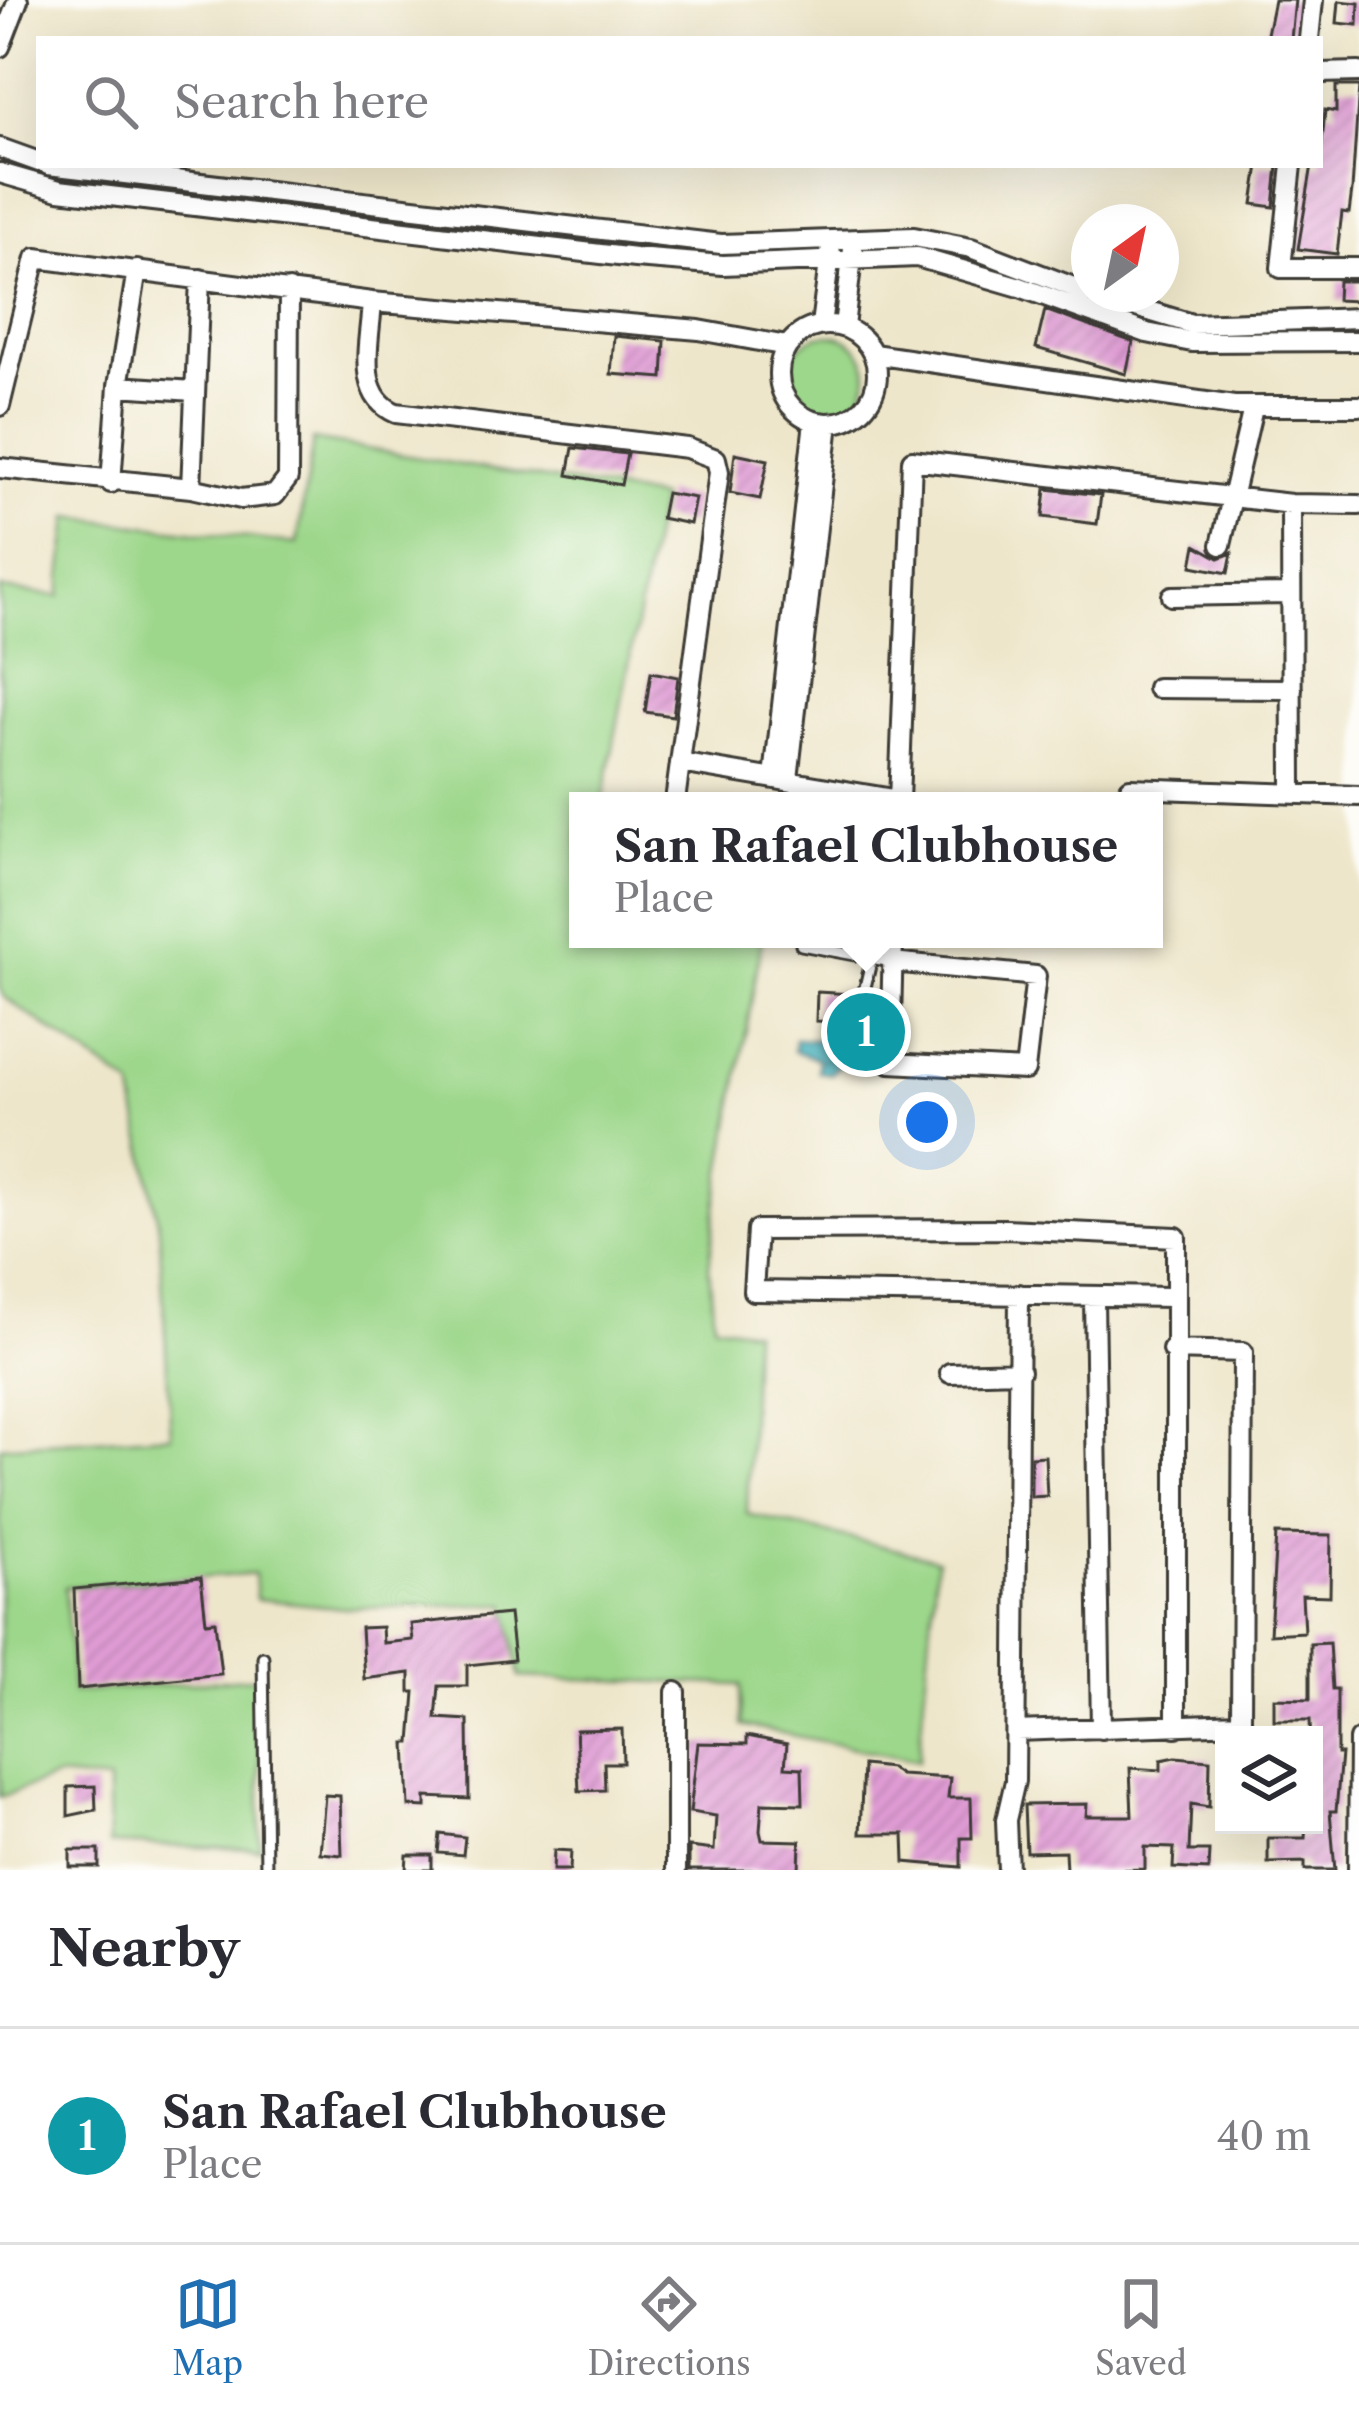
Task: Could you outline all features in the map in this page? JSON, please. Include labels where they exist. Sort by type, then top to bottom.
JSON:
[{"type":"street","points":[[0,46],[19,0]]},
{"type":"street","points":[[1309,36],[1313,0]]},
{"type":"street","points":[[1323,73],[1359,72]]},
{"type":"street","points":[[0,148],[36,161]]},
{"type":"street","points":[[73,168],[644,237],[831,251]]},
{"type":"street","points":[[1292,168],[1281,268],[1359,268]]},
{"type":"street","points":[[0,173],[59,190],[723,265],[914,237],[971,248],[1071,286]]},
{"type":"street","points":[[844,327],[853,249]]},
{"type":"street","points":[[853,249],[968,270],[1147,334],[1192,342],[1359,341]]},
{"type":"street","points":[[821,325],[831,251]]},
{"type":"street","points":[[0,406],[36,258],[372,302],[699,330],[787,346]]},
{"type":"street","points":[[111,483],[118,386],[137,271]]},
{"type":"street","points":[[191,488],[200,279]]},
{"type":"street","points":[[0,468],[191,488],[241,499],[274,495],[288,478],[289,290]]},
{"type":"street","points":[[372,302],[369,389],[377,405],[396,413],[687,448],[716,459],[719,472],[677,792]]},
{"type":"street","points":[[1153,312],[1192,324],[1359,318]]},
{"type":"street","points":[[873,354],[876,386],[869,400],[845,420],[822,422],[800,414],[782,390],[781,360],[787,346],[821,325],[844,327],[873,354],[1253,408],[1359,406]]},
{"type":"street","points":[[118,386],[194,391]]},
{"type":"street","points":[[1221,545],[1253,408]]},
{"type":"street","points":[[781,778],[822,422]]},
{"type":"street","points":[[899,792],[912,460],[1291,504],[1359,505]]},
{"type":"street","points":[[1291,504],[1292,791]]},
{"type":"street","points":[[1172,596],[1291,594]]},
{"type":"street","points":[[1157,688],[1292,689]]},
{"type":"street","points":[[680,763],[853,792]]},
{"type":"street","points":[[1130,788],[1359,796]]},
{"type":"street","points":[[892,962],[1036,976],[1025,1070],[890,1063],[892,1021],[892,962],[893,948]]},
{"type":"street","points":[[1172,1297],[753,1291],[757,1230],[1006,1229],[1176,1237],[1172,1297],[1176,1727]]},
{"type":"street","points":[[1008,1870],[1006,1820],[1016,1780],[1019,1294]]},
{"type":"street","points":[[1094,1299],[1100,1730]]},
{"type":"street","points":[[1016,1731],[1241,1723],[1243,1352],[1172,1350]]},
{"type":"street","points":[[950,1372],[1020,1371]]},
{"type":"street","points":[[676,1692],[676,1870]]},
{"type":"street","points":[[1358,1870],[1359,1740]]},
{"type":"lane","points":[[819,948],[892,962]]},
{"type":"lane","points":[[872,957],[863,996],[882,1019],[892,1021]]},
{"type":"lane","points":[[263,1657],[266,1870]]},
{"type":"green space","points":[[828,335],[855,347],[867,374],[855,401],[828,413],[801,401],[789,374],[801,347]]},
{"type":"green space","points":[[313,440],[660,498],[605,792],[569,792],[569,948],[760,948],[709,1267],[714,1324],[753,1330],[747,1514],[937,1559],[918,1761],[742,1725],[741,1685],[520,1677],[507,1604],[344,1608],[256,1599],[254,1574],[65,1587],[73,1693],[260,1677],[260,1849],[109,1844],[108,1782],[58,1777],[0,1797],[0,1446],[171,1435],[159,1228],[132,1087],[3,996],[0,986],[0,589],[60,596],[69,517],[297,544]]},
{"type":"water","points":[[795,1039],[840,1041],[839,1065],[831,1074],[818,1072],[818,1059],[794,1051]]},
{"type":"building","points":[[1274,0],[1295,0],[1291,36],[1267,36]]},
{"type":"building","points":[[1339,1],[1359,3],[1358,25],[1337,23]]},
{"type":"building","points":[[1336,86],[1359,86],[1349,213],[1342,212],[1337,254],[1298,249],[1312,168],[1323,168],[1325,110],[1336,112]]},
{"type":"building","points":[[1259,168],[1278,168],[1274,207],[1253,204]]},
{"type":"building","points":[[1338,281],[1357,281],[1356,301],[1337,300]]},
{"type":"building","points":[[1045,310],[1133,342],[1126,374],[1036,348]]},
{"type":"building","points":[[614,336],[665,341],[663,378],[611,374]]},
{"type":"building","points":[[573,448],[627,454],[621,485],[568,475]]},
{"type":"building","points":[[735,453],[768,460],[760,499],[730,493]]},
{"type":"building","points":[[1046,489],[1101,495],[1097,524],[1043,517]]},
{"type":"building","points":[[666,493],[695,498],[690,524],[661,518]]},
{"type":"building","points":[[1196,545],[1219,558],[1232,553],[1228,573],[1192,566]]},
{"type":"building","points":[[651,672],[678,677],[673,716],[645,712]]},
{"type":"building","points":[[817,992],[852,994],[877,1023],[877,1065],[854,1062],[856,1038],[842,1022],[816,1021]]},
{"type":"building","points":[[1045,1456],[1047,1496],[1031,1497],[1031,1457]]},
{"type":"building","points":[[1276,1534],[1331,1535],[1330,1596],[1302,1595],[1304,1632],[1270,1634]]},
{"type":"building","points":[[201,1577],[206,1622],[215,1621],[221,1674],[78,1689],[74,1589]]},
{"type":"building","points":[[509,1614],[514,1660],[467,1665],[467,1686],[439,1686],[436,1718],[468,1720],[469,1799],[426,1797],[426,1807],[409,1806],[406,1743],[411,1743],[415,1692],[410,1692],[410,1673],[364,1679],[361,1628],[382,1627],[383,1643],[413,1640],[411,1624]]},
{"type":"building","points":[[1329,1643],[1332,1689],[1337,1689],[1337,1754],[1341,1754],[1336,1811],[1330,1811],[1335,1870],[1305,1870],[1305,1862],[1268,1863],[1268,1838],[1323,1834],[1323,1726],[1310,1726],[1310,1720],[1274,1720],[1274,1698],[1310,1699],[1310,1644]]},
{"type":"building","points":[[622,1729],[623,1763],[604,1763],[605,1790],[579,1791],[576,1730]]},
{"type":"building","points":[[747,1736],[787,1744],[785,1767],[802,1768],[803,1804],[762,1803],[760,1831],[762,1840],[800,1841],[799,1870],[689,1870],[689,1847],[714,1850],[716,1816],[690,1812],[698,1743],[747,1744]]},
{"type":"building","points":[[1161,1760],[1210,1760],[1209,1807],[1191,1804],[1189,1851],[1209,1851],[1208,1870],[1173,1868],[1174,1848],[1145,1847],[1145,1869],[1110,1870],[1066,1870],[1065,1851],[1026,1852],[1024,1805],[1087,1804],[1086,1816],[1132,1816],[1130,1768],[1161,1770]]},
{"type":"building","points":[[863,1765],[890,1768],[900,1775],[950,1778],[948,1798],[971,1798],[972,1838],[961,1838],[961,1867],[905,1862],[904,1834],[860,1834]]},
{"type":"building","points":[[95,1786],[96,1810],[68,1816],[68,1787]]},
{"type":"building","points":[[325,1795],[340,1796],[342,1855],[320,1853]]},
{"type":"building","points":[[440,1834],[465,1837],[463,1855],[438,1853]]},
{"type":"building","points":[[70,1850],[99,1850],[99,1867],[70,1867]]},
{"type":"building","points":[[554,1850],[571,1851],[570,1870],[553,1870]]},
{"type":"building","points":[[407,1855],[432,1855],[432,1870],[406,1870]]},
{"type":"place","name":"San Rafael Clubhouse","points":[[866,1032]]}]
